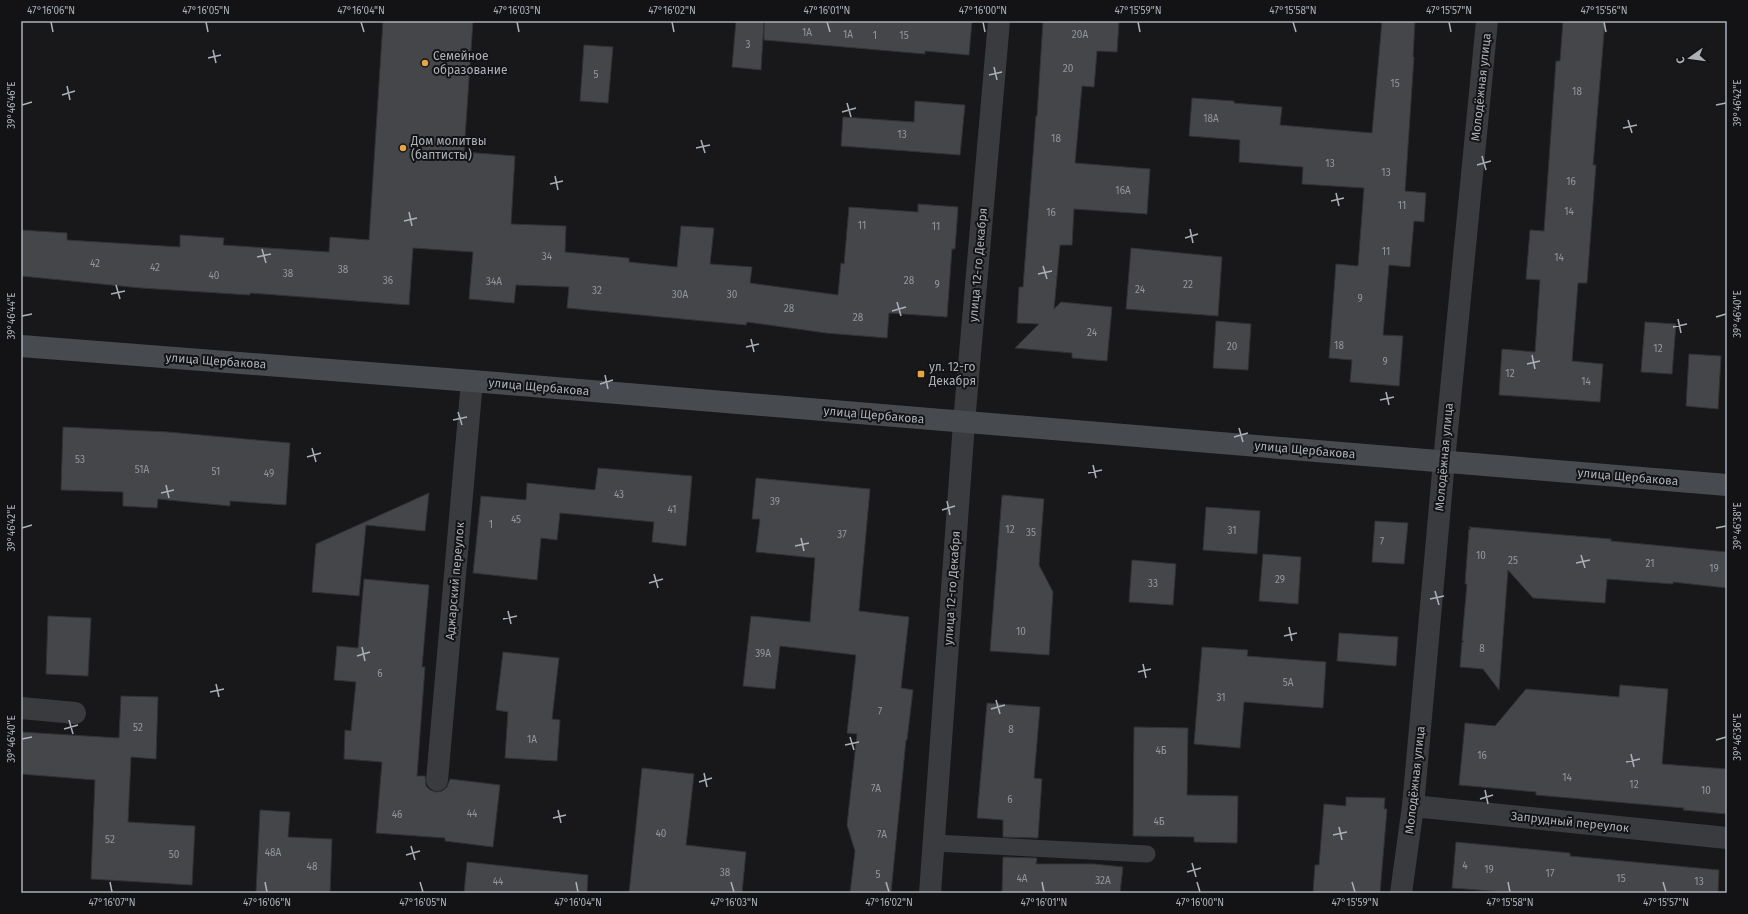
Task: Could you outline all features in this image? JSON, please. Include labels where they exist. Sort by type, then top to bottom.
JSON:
[{"type":"street","name":"улица 12-го Декабря","points":[[930,893],[964,423],[999,21]]},
{"type":"street","name":"Молодёжная улица","points":[[1400,893],[1413,806],[1444,461],[1487,21]]},
{"type":"street","name":"улица Щербакова","points":[[21,346],[472,381],[964,423],[1727,485]]},
{"type":"street","name":"Аджарский переулок","points":[[437,780],[472,381]]},
{"type":"street","points":[[21,708],[75,713]]},
{"type":"street","name":"Запрудный переулок","points":[[1413,806],[1727,838]]},
{"type":"lane","points":[[934,843],[1147,854]]},
{"type":"building","points":[[383,21],[473,21],[464,152],[515,156],[511,224],[566,226],[565,252],[629,258],[629,262],[677,267],[681,226],[714,228],[710,264],[752,267],[750,283],[838,295],[841,263],[844,264],[849,207],[918,212],[918,204],[958,207],[955,249],[952,249],[947,317],[889,313],[887,338],[826,333],[747,322],[746,325],[567,308],[569,287],[516,285],[514,303],[469,299],[473,252],[413,248],[409,305],[250,293],[250,295],[141,288],[21,276],[21,230],[67,233],[67,240],[180,247],[180,235],[224,238],[223,245],[329,252],[330,237],[369,240]]},
{"type":"building","points":[[736,21],[764,21],[761,70],[732,67]]},
{"type":"building","points":[[764,21],[972,21],[969,55],[925,51],[925,54],[764,40]]},
{"type":"building","points":[[1043,21],[1119,21],[1117,52],[1097,51],[1094,87],[1082,86],[1075,163],[1150,169],[1147,214],[1074,209],[1072,245],[1060,245],[1054,309],[1061,302],[1112,307],[1107,361],[1072,358],[1072,353],[1015,348],[1039,324],[1017,323],[1019,287],[1023,287]]},
{"type":"building","points":[[1382,21],[1415,21],[1405,191],[1426,193],[1424,222],[1414,221],[1410,267],[1389,265],[1383,335],[1403,336],[1399,386],[1350,382],[1352,360],[1329,358],[1336,264],[1358,266],[1364,188],[1302,184],[1303,167],[1239,162],[1240,140],[1189,136],[1192,98],[1282,107],[1280,125],[1372,133]]},
{"type":"building","points":[[1563,21],[1605,21],[1593,165],[1596,165],[1587,283],[1578,283],[1572,361],[1603,364],[1600,402],[1499,395],[1502,349],[1535,352],[1540,280],[1526,279],[1530,230],[1544,231],[1556,61],[1560,61]]},
{"type":"building","points":[[584,45],[613,47],[608,103],[580,101]]},
{"type":"building","points":[[915,101],[965,105],[960,155],[841,146],[843,117],[914,122]]},
{"type":"building","points":[[1131,248],[1222,257],[1218,316],[1126,309]]},
{"type":"building","points":[[1216,321],[1251,324],[1248,370],[1213,368]]},
{"type":"building","points":[[1645,322],[1676,324],[1672,374],[1641,372]]},
{"type":"building","points":[[1689,354],[1721,356],[1718,409],[1686,406]]},
{"type":"building","points":[[63,427],[168,432],[290,443],[286,505],[230,501],[230,506],[158,499],[157,508],[123,506],[123,492],[61,490]]},
{"type":"building","points":[[598,468],[692,476],[686,546],[652,542],[654,522],[560,513],[557,540],[541,538],[537,580],[473,573],[481,496],[526,500],[527,483],[595,490]]},
{"type":"building","points":[[756,478],[870,489],[859,611],[909,617],[901,688],[913,690],[906,740],[891,893],[850,893],[855,851],[847,825],[857,734],[847,733],[856,655],[780,646],[775,689],[743,686],[751,616],[810,622],[815,558],[756,552],[760,519],[752,519]]},
{"type":"building","points":[[429,493],[425,531],[366,525],[359,596],[312,592],[316,544]]},
{"type":"building","points":[[1002,495],[1003,497],[1003,495],[1044,499],[1039,565],[1053,592],[1049,655],[990,651]]},
{"type":"building","points":[[1206,507],[1260,511],[1257,554],[1203,550]]},
{"type":"building","points":[[1375,521],[1408,523],[1404,564],[1372,562]]},
{"type":"building","points":[[1469,527],[1611,539],[1611,541],[1727,552],[1727,588],[1673,582],[1673,584],[1607,579],[1605,603],[1533,598],[1508,570],[1499,690],[1483,669],[1460,667],[1462,642],[1464,642],[1462,640],[1467,584],[1465,584],[1469,529],[1471,529]]},
{"type":"building","points":[[1263,554],[1301,557],[1298,604],[1259,601]]},
{"type":"building","points":[[1132,560],[1176,564],[1173,605],[1129,602]]},
{"type":"building","points":[[364,579],[429,585],[422,667],[425,667],[417,776],[425,776],[426,786],[430,790],[436,792],[442,791],[447,787],[450,779],[500,785],[493,847],[445,841],[445,838],[376,833],[382,762],[344,759],[345,730],[351,731],[356,682],[334,680],[337,646],[358,648]]},
{"type":"building","points":[[48,616],[91,618],[88,676],[46,674]]},
{"type":"building","points":[[1339,633],[1398,637],[1396,666],[1337,661]]},
{"type":"building","points":[[1202,647],[1248,650],[1247,656],[1326,662],[1323,708],[1244,702],[1240,748],[1194,744]]},
{"type":"building","points":[[503,652],[559,658],[552,719],[560,720],[557,761],[505,758],[508,712],[496,710]]},
{"type":"building","points":[[1620,685],[1668,689],[1662,764],[1727,769],[1727,814],[1683,810],[1684,808],[1536,795],[1536,792],[1459,785],[1465,723],[1495,726],[1526,689],[1619,697]]},
{"type":"building","points":[[121,696],[158,697],[156,759],[131,757],[128,822],[195,826],[192,885],[91,879],[95,780],[21,774],[21,732],[119,738]]},
{"type":"building","points":[[987,703],[1040,707],[1034,778],[1042,779],[1038,838],[1003,837],[1003,820],[977,818]]},
{"type":"building","points":[[1134,727],[1188,728],[1187,795],[1238,796],[1237,843],[1194,842],[1194,837],[1133,836]]},
{"type":"building","points":[[642,768],[694,774],[686,845],[746,852],[742,893],[629,893]]},
{"type":"building","points":[[1346,797],[1385,798],[1384,809],[1387,809],[1380,893],[1313,893],[1315,865],[1319,865],[1324,804],[1346,806]]},
{"type":"building","points":[[260,810],[290,812],[288,837],[332,839],[330,893],[256,892]]},
{"type":"building","points":[[1456,842],[1570,853],[1570,856],[1719,870],[1718,893],[1517,893],[1452,888]]},
{"type":"building","points":[[1003,857],[1037,858],[1036,864],[1094,864],[1123,867],[1120,893],[1002,893]]},
{"type":"building","points":[[467,862],[588,875],[587,893],[464,893]]},
{"type":"place","name":"Семейное образование","points":[[425,63]]},
{"type":"place","name":"Дом молитвы (баптисты)","points":[[403,148]]},
{"type":"place","name":"ул. 12-го Декабря","points":[[921,374]]}]
